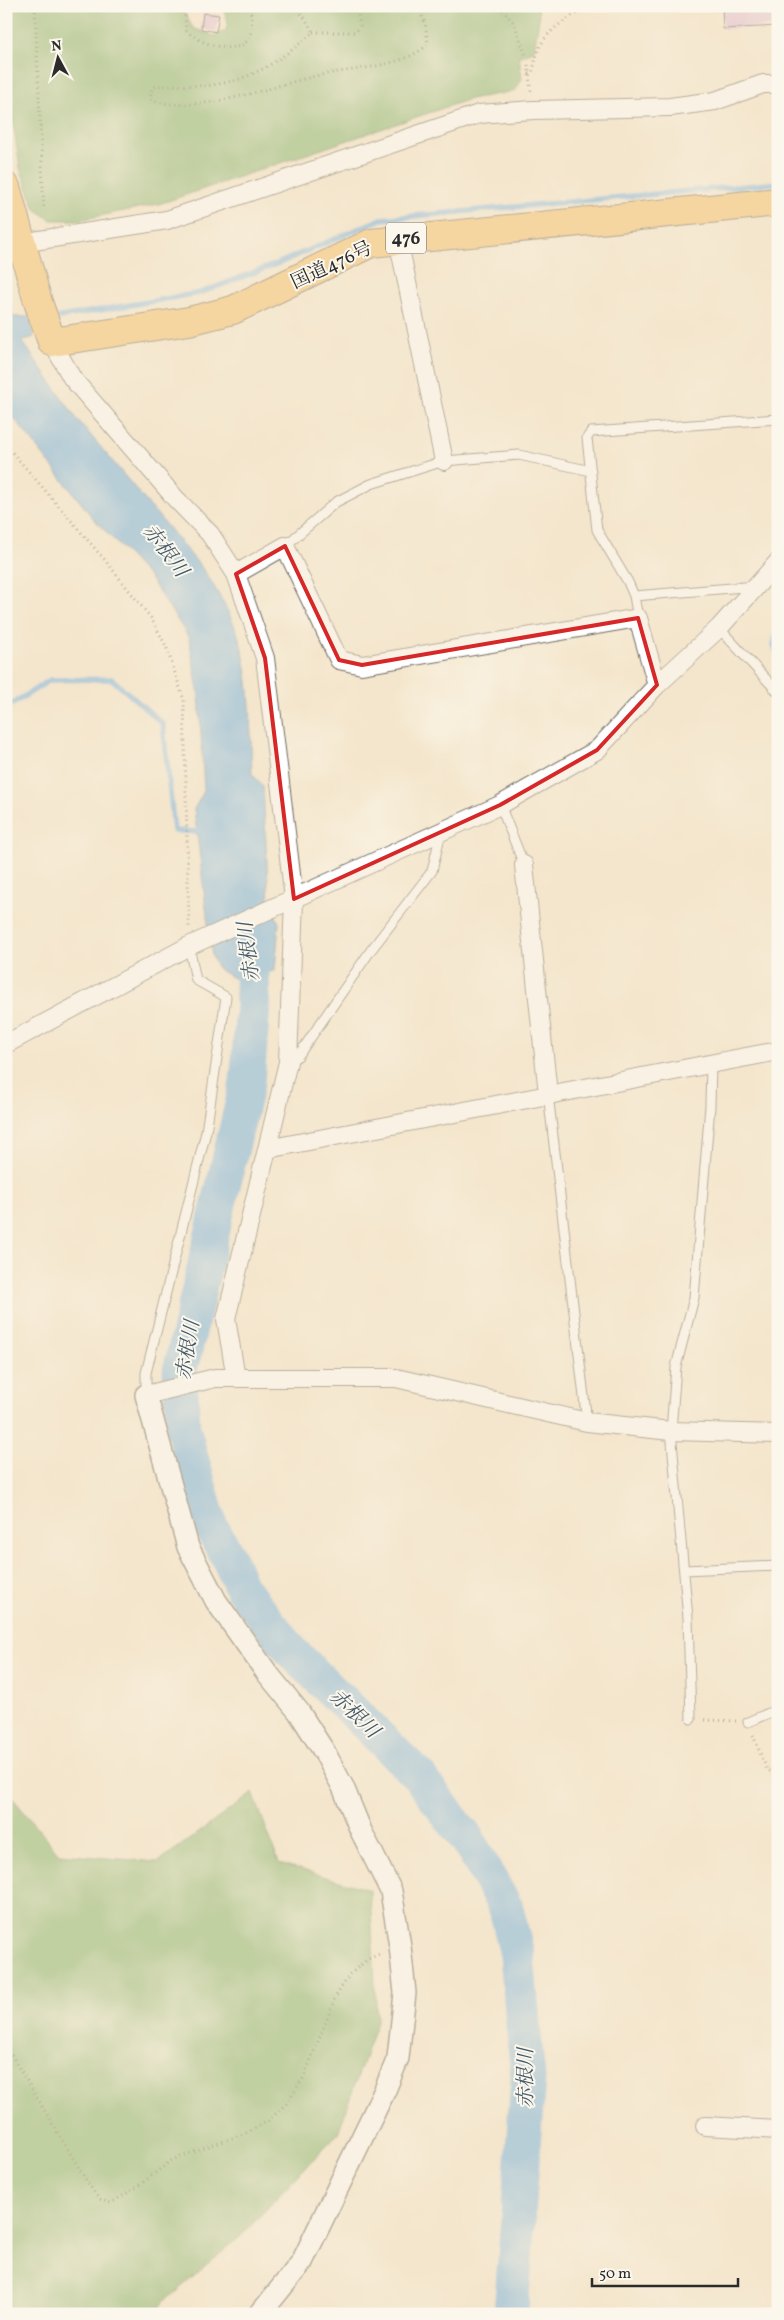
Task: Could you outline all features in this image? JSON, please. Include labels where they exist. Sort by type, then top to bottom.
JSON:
[{"type":"highway","points":[[6,187],[42,317],[52,342]]},
{"type":"highway","name":"国道476号","points":[[52,342],[189,321],[233,310],[372,242],[778,202]]},
{"type":"street","points":[[21,243],[168,220],[479,114],[533,110],[670,107],[715,100],[762,84],[778,84]]},
{"type":"street","points":[[398,239],[444,461]]},
{"type":"street","points":[[52,342],[72,378],[176,500],[210,534],[236,574],[265,658],[287,902],[288,1062],[226,1319],[236,1378]]},
{"type":"street","points":[[236,574],[285,546],[339,660],[362,665],[638,618],[657,685]]},
{"type":"street","points":[[6,1044],[195,943],[500,805],[597,750],[657,685],[719,628],[778,562]]},
{"type":"street","points":[[524,865],[548,1094]]},
{"type":"street","points":[[267,1149],[778,1051]]},
{"type":"street","points":[[260,2314],[302,2262],[398,2058],[405,1993],[400,1946],[391,1891],[343,1787],[325,1753],[299,1712],[267,1673],[216,1601],[188,1547],[151,1393],[215,1378],[396,1378],[587,1422],[671,1431],[778,1434]]},
{"type":"street","points":[[705,2126],[778,2130]]},
{"type":"lane","points":[[638,618],[634,596],[598,530],[588,438],[591,432],[778,419]]},
{"type":"lane","points":[[285,546],[336,502],[371,484],[444,461],[519,455],[591,471]]},
{"type":"lane","points":[[634,596],[756,586]]},
{"type":"lane","points":[[719,628],[778,692]]},
{"type":"lane","points":[[500,805],[524,865]]},
{"type":"lane","points":[[288,1062],[298,1056],[371,950],[432,871],[441,832]]},
{"type":"lane","points":[[151,1393],[146,1373],[206,1132],[226,998],[196,980],[195,943]]},
{"type":"lane","points":[[690,1719],[688,1618],[671,1431],[676,1368],[694,1298],[710,1106],[711,1063]]},
{"type":"lane","points":[[548,1094],[587,1422]]},
{"type":"lane","points":[[684,1570],[778,1566]]},
{"type":"lane","points":[[748,1722],[778,1709]]},
{"type":"path","points":[[35,6],[44,210]]},
{"type":"path","points":[[188,6],[185,16],[186,30],[202,42],[222,47],[241,46],[249,40],[252,29],[250,6]]},
{"type":"path","points":[[294,6],[304,17],[313,32]]},
{"type":"path","points":[[352,6],[360,21],[360,26],[356,32],[313,32],[279,59],[250,75],[219,84],[156,86],[150,92],[152,100],[162,104],[188,104],[240,97],[318,76],[398,60],[418,52],[428,44],[425,22],[417,6]]},
{"type":"path","points":[[500,6],[514,24],[526,56]]},
{"type":"path","points":[[529,74],[532,73],[540,46],[552,32],[569,17],[589,6]]},
{"type":"path","points":[[528,65],[533,110]]},
{"type":"path","points":[[6,445],[104,559],[151,618],[166,646],[184,700],[195,943]]},
{"type":"path","points":[[690,1719],[748,1722],[767,1770],[778,1774]]},
{"type":"path","points":[[6,2046],[89,2185],[99,2199],[111,2203],[138,2186],[172,2160],[246,2133],[268,2121],[286,2104],[304,2077],[336,1996],[350,1974],[368,1959],[400,1946]]},
{"type":"highlighted area","points":[[285,546],[339,660],[362,665],[638,618],[657,685],[597,750],[500,805],[294,899],[265,658],[236,574]]},
{"type":"green space","points":[[6,6],[181,6],[193,28],[214,36],[226,30],[228,21],[222,6],[538,6],[539,19],[534,51],[519,56],[522,79],[515,91],[470,99],[159,204],[79,220],[51,220],[35,209],[20,168],[11,110],[6,102]]},
{"type":"green space","points":[[6,1790],[59,1854],[158,1862],[253,1793],[279,1863],[370,1890],[377,2021],[338,2133],[241,2236],[164,2302],[156,2314],[6,2314]]},
{"type":"water","points":[[6,288],[13,317],[30,317],[34,337],[22,341],[77,419],[202,568],[221,599],[237,632],[246,666],[248,684],[252,774],[263,786],[269,901],[279,923],[275,971],[233,978],[218,969],[212,957],[194,809],[204,791],[199,696],[189,638],[150,578],[92,517],[6,408]]},
{"type":"building","points":[[722,6],[778,6],[778,26],[723,29]]},
{"type":"building","points":[[203,13],[219,15],[216,32],[201,29]]},
{"type":"waterway","points":[[60,317],[200,293],[279,263],[381,219],[778,183]]},
{"type":"waterway","points":[[778,629],[774,645],[778,655]]},
{"type":"waterway","points":[[6,708],[50,680],[112,679],[163,724],[174,831],[205,832]]},
{"type":"waterway","name":"赤根川","points":[[246,927],[252,975],[253,1005],[247,1083],[180,1371],[183,1428],[210,1525],[227,1555],[242,1589],[293,1653],[418,1775],[467,1839],[506,1908],[517,1955],[528,2078],[511,2314]]}]
